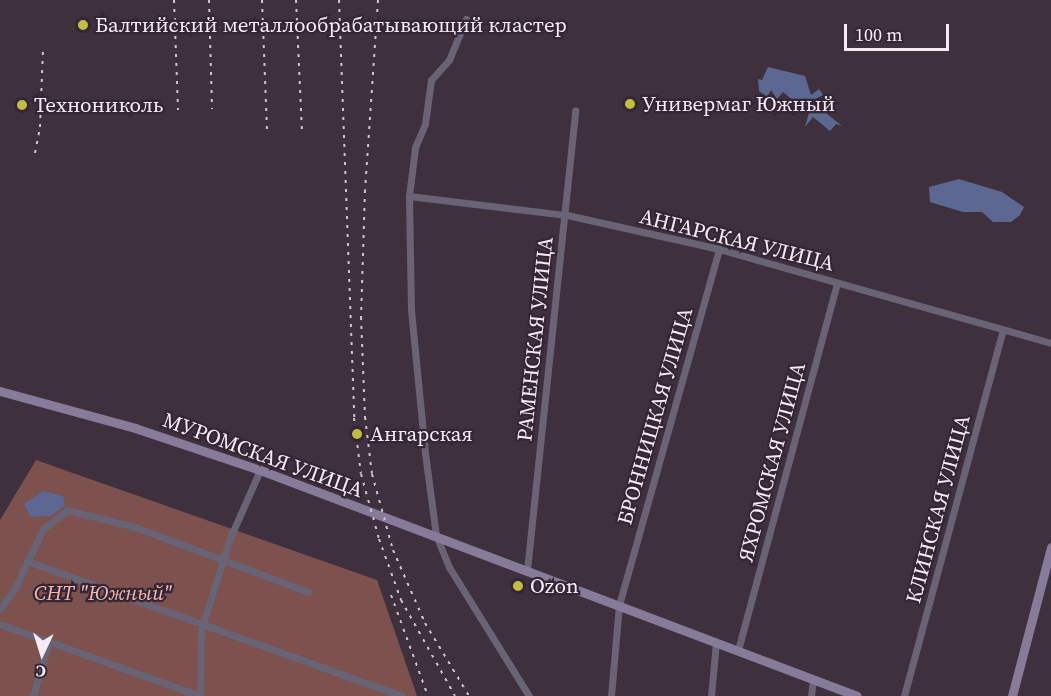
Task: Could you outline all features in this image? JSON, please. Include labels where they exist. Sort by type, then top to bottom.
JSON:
[{"type":"main road","name":"МУРОМСКАЯ УЛИЦА","points":[[0,391],[128,426],[260,470],[527,570]]},
{"type":"main road","points":[[1012,696],[1051,547]]},
{"type":"main road","points":[[527,570],[857,696]]},
{"type":"street","points":[[466,18],[449,60],[431,80],[425,124],[415,148],[409,196],[411,310],[436,535],[449,567],[529,696]]},
{"type":"street","name":"РАМЕНСКАЯ УЛИЦА","points":[[527,570],[567,215],[575,111]]},
{"type":"street","name":"АНГАРСКАЯ УЛИЦА","points":[[409,196],[567,215],[719,249],[1051,343]]},
{"type":"street","name":"БРОННИЦКАЯ УЛИЦА","points":[[619,605],[719,249]]},
{"type":"street","name":"ЯХРОМСКАЯ УЛИЦА","points":[[738,650],[837,283]]},
{"type":"street","name":"КЛИНСКАЯ УЛИЦА","points":[[904,696],[1003,330]]},
{"type":"street","points":[[0,624],[200,696],[202,626],[223,559],[260,470]]},
{"type":"street","points":[[0,609],[43,529],[67,510],[102,517],[223,559],[308,592]]},
{"type":"street","points":[[27,561],[202,626],[402,696]]},
{"type":"street","points":[[611,696],[619,605]]},
{"type":"street","points":[[33,696],[49,642]]},
{"type":"street","points":[[711,696],[716,642]]},
{"type":"street","points":[[811,696],[813,679]]},
{"type":"green space","name":"СНТ \"Южный\"","points":[[36,460],[377,580],[417,696],[0,696],[0,520]]},
{"type":"water","points":[[768,67],[805,76],[811,95],[819,89],[823,95],[811,101],[842,126],[836,124],[830,131],[813,117],[805,127],[809,113],[805,104],[800,106],[783,92],[777,99],[771,90],[767,97],[759,91],[758,79],[762,80]]},
{"type":"water","points":[[959,179],[1002,192],[1024,207],[1020,215],[1011,222],[993,222],[982,212],[963,212],[930,202],[929,187]]},
{"type":"water","points":[[43,491],[63,496],[65,505],[51,516],[31,517],[24,504]]},
{"type":"railway","points":[[174,0],[178,110]]},
{"type":"railway","points":[[209,0],[212,109]]},
{"type":"railway","points":[[262,0],[267,131]]},
{"type":"railway","points":[[296,0],[302,130]]},
{"type":"railway","points":[[339,0],[354,418],[361,474],[379,539],[401,600],[455,696]]},
{"type":"railway","points":[[378,0],[365,190],[361,317],[365,417],[372,474],[393,550],[425,623],[469,696]]},
{"type":"railway","points":[[35,153],[40,127],[43,50]]},
{"type":"railway","points":[[391,595],[428,696]]},
{"type":"place","name":"Балтийский металлообрабатывающий кластер","points":[[83,25]]},
{"type":"place","name":"Универмаг Южный","points":[[630,104]]},
{"type":"place","name":"Технониколь","points":[[22,105]]},
{"type":"place","name":"Ангарская","points":[[357,434]]},
{"type":"place","name":"Ozon","points":[[518,586]]}]
